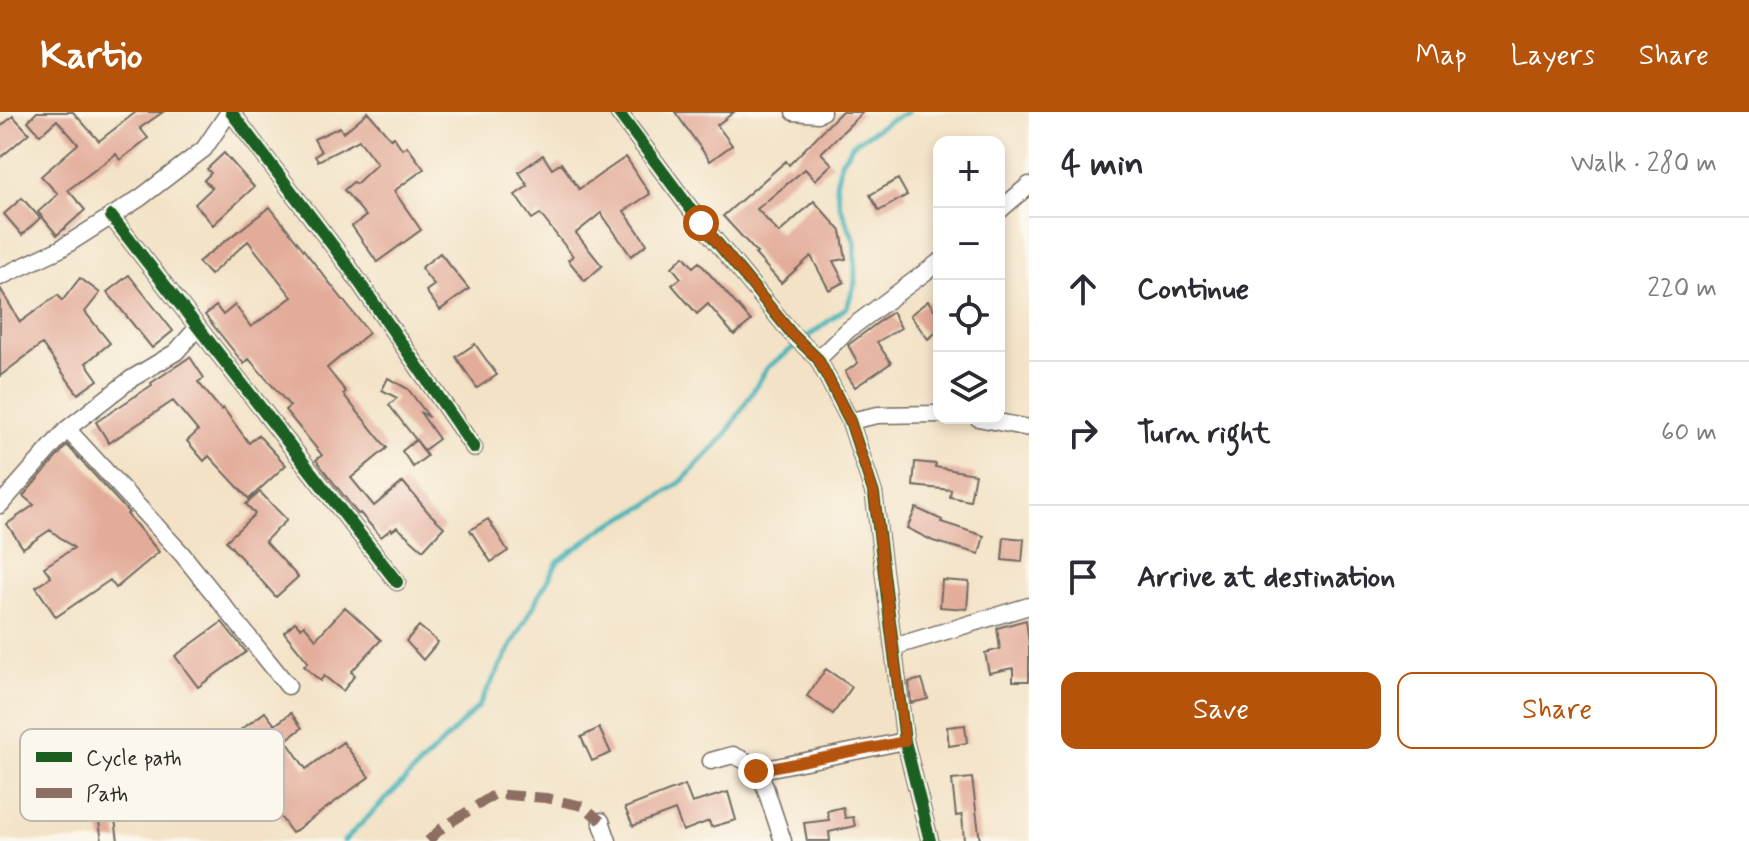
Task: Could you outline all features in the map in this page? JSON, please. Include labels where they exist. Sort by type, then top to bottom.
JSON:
[{"type":"street","points":[[1,275],[60,249],[140,198],[204,149],[230,112],[346,263],[474,448]]},
{"type":"street","points":[[618,112],[701,223],[792,334],[813,355],[850,421],[874,494],[905,741],[930,841]]},
{"type":"street","points":[[794,112],[822,112]]},
{"type":"street","points":[[1002,208],[1029,185]]},
{"type":"street","points":[[111,216],[397,582]]},
{"type":"street","points":[[813,355],[933,266]]},
{"type":"street","points":[[0,505],[67,429],[131,379],[176,352],[198,327]]},
{"type":"street","points":[[850,421],[878,415],[933,414]]},
{"type":"street","points":[[1005,423],[1029,428]]},
{"type":"street","points":[[67,429],[182,554],[288,686]]},
{"type":"street","points":[[893,647],[1029,606]]},
{"type":"street","points":[[756,771],[905,741]]},
{"type":"street","points":[[711,761],[733,755],[750,763],[762,778],[783,841]]},
{"type":"street","points":[[601,821],[608,841]]},
{"type":"building","points":[[37,112],[73,112],[99,141],[136,112],[163,112],[140,128],[148,138],[120,160],[116,154],[68,190],[85,210],[57,235],[38,212],[58,194],[41,176],[78,144],[57,120],[40,135],[28,121]]},
{"type":"building","points":[[368,112],[402,149],[407,146],[424,169],[394,191],[421,230],[377,262],[352,226],[366,216],[344,190],[353,182],[356,184],[377,164],[359,140],[318,161],[315,156],[321,152],[314,139],[340,127],[343,133]]},
{"type":"building","points":[[675,112],[734,112],[717,125],[732,145],[710,161]]},
{"type":"building","points":[[841,112],[863,112],[821,153],[832,164],[815,180],[805,169],[757,209],[779,233],[814,201],[841,231],[846,259],[833,261],[844,282],[829,290],[811,256],[781,283],[723,216],[786,161],[789,165]]},
{"type":"building","points":[[13,116],[29,133],[0,158],[0,127]]},
{"type":"building","points":[[224,153],[254,187],[213,225],[195,204],[212,188],[204,180],[211,173],[207,169]]},
{"type":"building","points":[[543,155],[552,169],[561,163],[579,189],[626,157],[650,194],[624,211],[647,244],[631,256],[601,213],[576,233],[602,266],[585,281],[568,260],[573,256],[540,214],[532,219],[515,195],[528,186],[519,172]]},
{"type":"building","points":[[898,179],[907,195],[879,211],[870,195]]},
{"type":"building","points":[[22,198],[40,218],[22,235],[4,214]]},
{"type":"building","points":[[270,207],[369,333],[327,368],[346,392],[343,394],[387,448],[351,478],[374,506],[403,482],[444,527],[423,550],[397,527],[381,537],[358,514],[316,460],[322,455],[285,410],[290,406],[249,359],[244,364],[205,315],[216,306],[223,315],[235,305],[251,327],[292,297],[248,241],[210,275],[198,262]]},
{"type":"building","points":[[440,253],[469,289],[440,310],[426,291],[434,285],[421,268]]},
{"type":"building","points":[[684,256],[693,267],[699,262],[751,321],[734,335],[708,304],[697,314],[672,285],[681,278],[672,267]]},
{"type":"building","points":[[129,275],[173,331],[152,348],[107,292]]},
{"type":"building","points":[[80,278],[100,293],[85,312],[110,343],[86,363],[98,380],[78,394],[42,344],[0,376],[0,288],[20,322],[58,295],[62,301]]},
{"type":"building","points":[[928,301],[933,308],[933,335],[928,339],[910,315]]},
{"type":"building","points":[[892,312],[901,328],[877,342],[891,363],[855,387],[845,372],[858,363],[848,345]]},
{"type":"building","points":[[475,344],[497,375],[477,388],[456,357]]},
{"type":"building","points":[[190,357],[204,378],[198,382],[221,410],[223,408],[249,443],[258,435],[286,465],[249,499],[209,456],[204,461],[187,441],[198,431],[173,401],[109,443],[96,422]]},
{"type":"building","points":[[388,378],[408,389],[429,417],[420,412],[439,439],[424,450],[389,405],[397,398],[382,390]]},
{"type":"building","points":[[416,440],[427,456],[413,467],[402,451]]},
{"type":"building","points":[[67,445],[129,513],[159,552],[116,588],[110,580],[56,617],[36,587],[51,577],[44,567],[74,548],[50,530],[23,548],[7,524],[34,505],[23,496]]},
{"type":"building","points":[[915,462],[975,474],[970,501],[950,497],[951,490],[913,486]]},
{"type":"building","points":[[260,492],[287,520],[265,541],[298,577],[276,597],[226,541],[255,514],[246,504]]},
{"type":"building","points":[[916,508],[941,522],[984,536],[979,554],[933,541],[907,528]]},
{"type":"building","points":[[488,519],[508,551],[491,562],[470,530]]},
{"type":"building","points":[[1004,537],[1024,539],[1022,562],[1002,560]]},
{"type":"building","points":[[942,580],[969,582],[967,609],[940,607]]},
{"type":"building","points":[[345,607],[381,640],[351,672],[355,675],[343,691],[324,676],[320,681],[304,666],[308,662],[284,632],[295,622],[301,628],[304,625],[316,639]]},
{"type":"building","points":[[1026,620],[1029,681],[1013,681],[1013,668],[989,673],[985,653],[1000,649],[997,628]]},
{"type":"building","points":[[222,622],[246,652],[198,687],[175,656]]},
{"type":"building","points":[[419,626],[438,642],[423,660],[406,641]]},
{"type":"building","points":[[826,669],[852,687],[833,714],[807,696]]},
{"type":"building","points":[[922,679],[928,699],[911,703],[909,682]]},
{"type":"building","points":[[265,712],[275,725],[291,713],[302,728],[286,740],[306,769],[343,742],[369,777],[292,833],[283,821],[284,729],[242,729]]},
{"type":"building","points":[[965,725],[967,743],[949,746],[947,727]]},
{"type":"building","points":[[599,728],[611,753],[592,761],[581,737]]},
{"type":"building","points":[[972,778],[980,841],[964,841],[962,815],[956,816],[952,780]]},
{"type":"building","points":[[685,785],[692,803],[728,792],[736,820],[711,827],[709,821],[683,831],[675,810],[633,826],[625,808]]},
{"type":"building","points":[[843,807],[845,818],[853,817],[855,826],[829,832],[830,841],[807,841],[804,823],[829,820],[827,811]]},
{"type":"building","points":[[115,821],[118,841],[102,841],[99,822]]},
{"type":"waterway","points":[[344,841],[478,707],[558,561],[605,527],[646,506],[681,482],[725,436],[768,367],[847,307],[855,283],[855,242],[840,206],[836,184],[841,162],[853,144],[908,112]]},
{"type":"marked path","points":[[428,841],[442,828],[495,794],[546,798],[583,806],[601,821]]},
{"type":"cycle path","points":[[231,112],[346,263],[474,448]]},
{"type":"cycle path","points":[[618,112],[701,223],[792,334],[818,359],[850,421],[874,494],[905,741],[930,841]]},
{"type":"cycle path","points":[[111,216],[397,582]]},
{"type":"route","points":[[701,223],[792,334],[818,359],[850,421],[874,494],[905,741],[756,771]]}]
